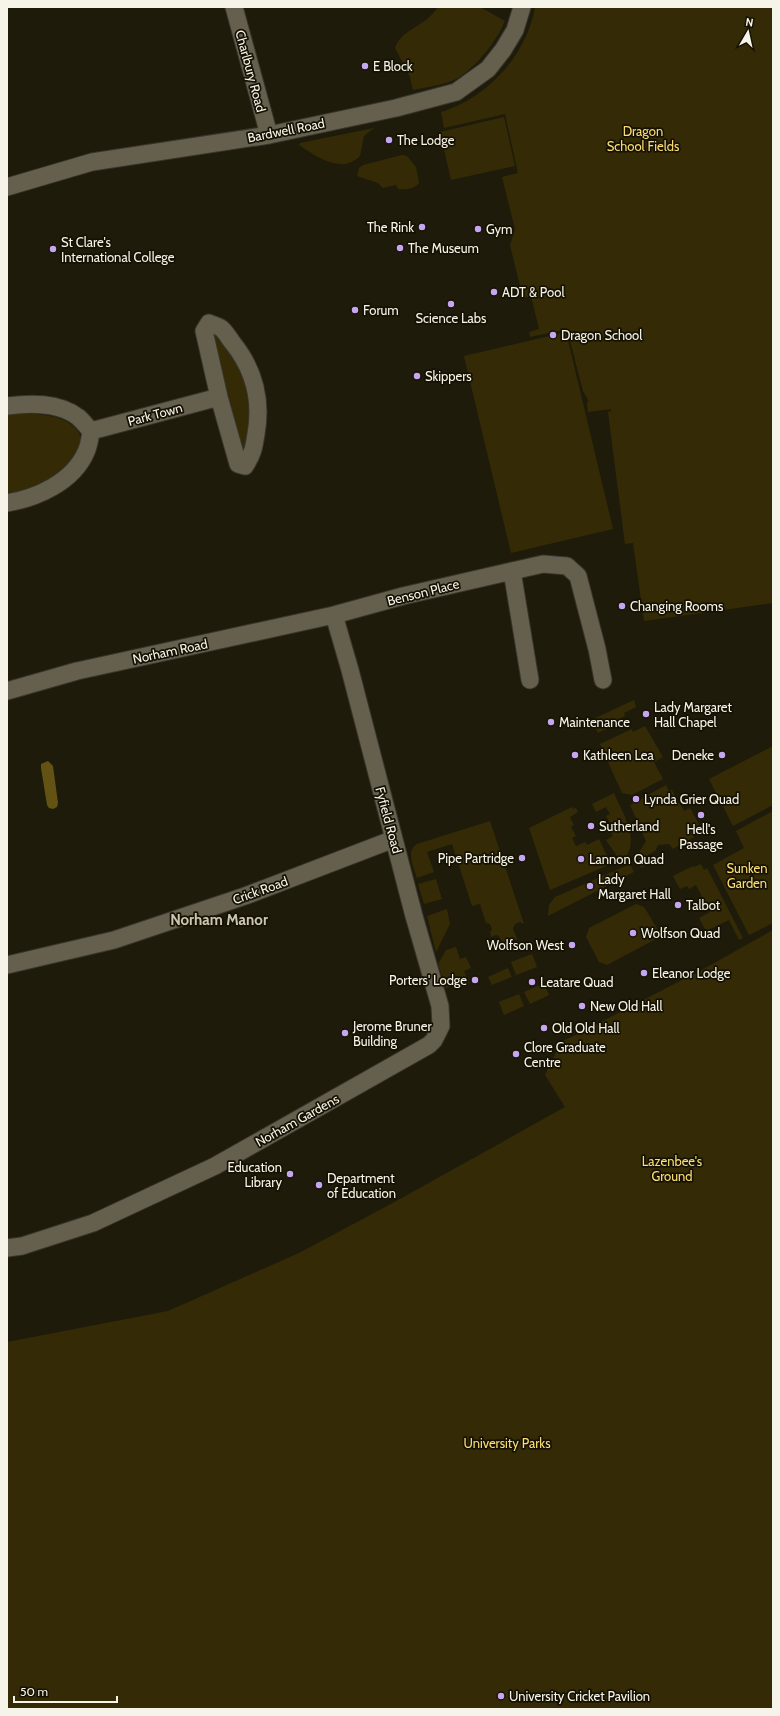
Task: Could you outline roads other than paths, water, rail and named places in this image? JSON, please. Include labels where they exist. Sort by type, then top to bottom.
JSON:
[{"type":"street","name":"Charlbury Road","points":[[234,7],[269,135]]},
{"type":"street","name":"Bardwell Road","points":[[7,187],[92,162],[269,135],[396,108],[456,92],[488,69],[504,50],[515,30],[522,7]]},
{"type":"street","points":[[209,323],[221,328],[237,348],[248,366],[256,388],[258,410],[257,427],[252,455],[245,466],[238,464],[219,397],[204,331],[209,323]]},
{"type":"street","name":"Park Town","points":[[91,431],[219,397]]},
{"type":"street","points":[[7,406],[30,403],[60,409],[77,417],[91,431],[86,452],[77,466],[64,479],[47,490],[24,500],[7,503]]},
{"type":"street","name":"Benson Place","points":[[334,615],[403,596],[512,570],[543,564],[567,566],[578,576],[597,648],[603,680]]},
{"type":"street","points":[[512,570],[530,680]]},
{"type":"street","name":"Norham Road","points":[[7,691],[77,671],[334,615]]},
{"type":"street","name":"Fyfield Road","points":[[334,615],[414,916],[440,1006],[441,1026]]},
{"type":"street","name":"Crick Road","points":[[7,965],[114,940],[245,896],[394,839]]},
{"type":"street","name":"Norham Gardens","points":[[7,1248],[22,1246],[93,1223],[215,1166],[429,1045],[434,1040],[441,1026]]},
{"type":"place","name":"E Block","points":[[365,66]]},
{"type":"place","name":"The Lodge","points":[[389,140]]},
{"type":"place","name":"The Rink","points":[[422,227]]},
{"type":"place","name":"Gym","points":[[478,229]]},
{"type":"place","name":"The Museum","points":[[400,248]]},
{"type":"place","name":"St Clare's International College","points":[[53,249]]},
{"type":"place","name":"ADT & Pool","points":[[494,292]]},
{"type":"place","name":"Science Labs","points":[[451,304]]},
{"type":"place","name":"Forum","points":[[355,310]]},
{"type":"place","name":"Dragon School","points":[[553,335]]},
{"type":"place","name":"Skippers","points":[[417,376]]},
{"type":"place","name":"Changing Rooms","points":[[622,606]]},
{"type":"place","name":"Lady Margaret Hall Chapel","points":[[646,714]]},
{"type":"place","name":"Maintenance","points":[[551,722]]},
{"type":"place","name":"Kathleen Lea","points":[[575,755]]},
{"type":"place","name":"Deneke","points":[[722,755]]},
{"type":"place","name":"Lynda Grier Quad","points":[[636,799]]},
{"type":"place","name":"Hell's Passage","points":[[701,815]]},
{"type":"place","name":"Sutherland","points":[[591,826]]},
{"type":"place","name":"Pipe Partridge","points":[[522,858]]},
{"type":"place","name":"Lannon Quad","points":[[581,859]]},
{"type":"place","name":"Lady Margaret Hall","points":[[590,886]]},
{"type":"place","name":"Talbot","points":[[678,905]]},
{"type":"place","name":"Wolfson Quad","points":[[633,933]]},
{"type":"place","name":"Wolfson West","points":[[572,945]]},
{"type":"place","name":"Eleanor Lodge","points":[[644,973]]},
{"type":"place","name":"Porters' Lodge","points":[[475,980]]},
{"type":"place","name":"Leatare Quad","points":[[532,982]]},
{"type":"place","name":"New Old Hall","points":[[582,1006]]},
{"type":"place","name":"Old Old Hall","points":[[544,1028]]},
{"type":"place","name":"Jerome Bruner Building","points":[[345,1033]]},
{"type":"place","name":"Clore Graduate Centre","points":[[516,1054]]},
{"type":"place","name":"Education Library","points":[[290,1174]]},
{"type":"place","name":"Department of Education","points":[[319,1185]]},
{"type":"place","name":"University Cricket Pavilion","points":[[501,1696]]},
{"type":"district","name":"Norham Manor","points":[[219,920]]},
{"type":"park label","name":"Dragon School Fields","points":[[643,138]]},
{"type":"park label","name":"Sunken Garden","points":[[747,876]]},
{"type":"park label","name":"Lazenbee's Ground","points":[[672,1168]]},
{"type":"park label","name":"University Parks","points":[[507,1443]]}]
